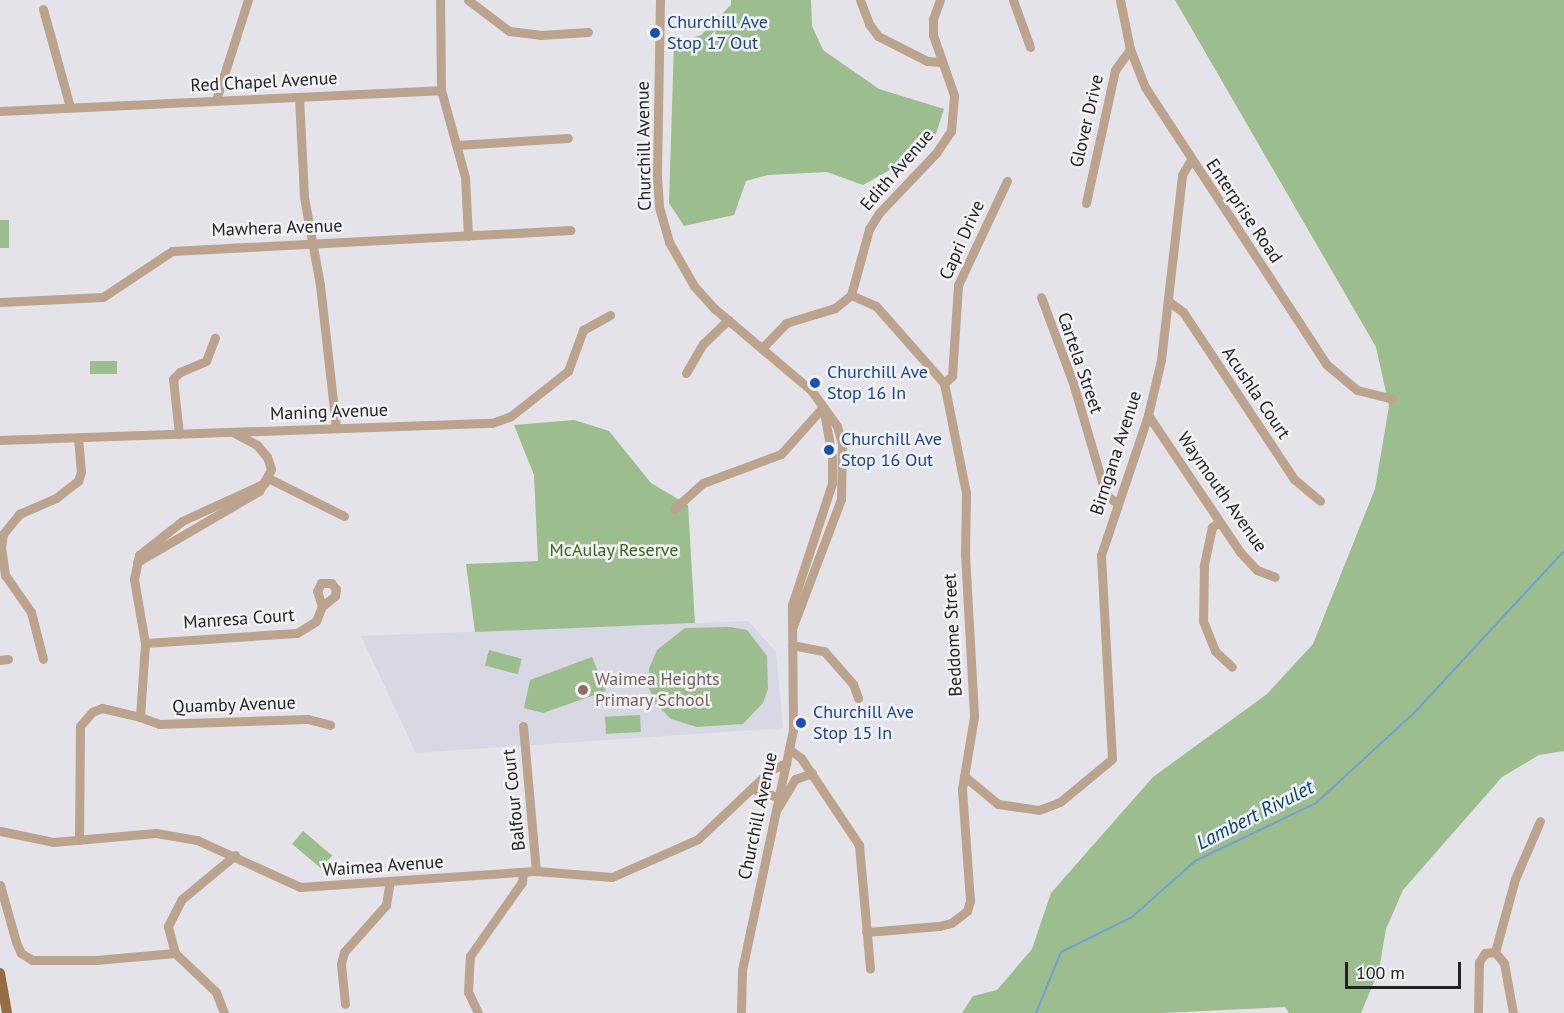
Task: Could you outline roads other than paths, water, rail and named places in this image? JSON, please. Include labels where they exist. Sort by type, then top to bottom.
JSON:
[{"type":"main road","points":[[0,973],[7,1013]]},
{"type":"street","points":[[216,100],[248,0]]},
{"type":"street","points":[[440,0],[441,90],[445,115],[457,145],[465,177],[468,236]]},
{"type":"street","points":[[468,0],[509,30],[540,35],[588,32]]},
{"type":"street","name":"Churchill Avenue","points":[[660,0],[659,207],[676,258],[694,286],[728,320],[800,378],[823,407],[837,426],[844,482],[837,512],[793,626],[794,723],[742,970],[741,1013]]},
{"type":"street","points":[[860,0],[866,18],[878,36],[927,61],[941,62]]},
{"type":"street","name":"Edith Avenue","points":[[851,295],[869,229],[879,213],[936,153],[951,131],[954,95],[941,62],[933,27],[940,0]]},
{"type":"street","points":[[1013,0],[1030,47]]},
{"type":"street","name":"Enterprise Road","points":[[1120,0],[1130,49],[1145,87],[1190,161],[1326,364],[1357,390],[1392,399]]},
{"type":"street","points":[[43,9],[70,107]]},
{"type":"street","name":"Glover Drive","points":[[1086,203],[1115,70],[1130,49]]},
{"type":"street","name":"Red Chapel Avenue","points":[[0,111],[441,90]]},
{"type":"street","points":[[299,97],[304,197],[313,244],[336,428]]},
{"type":"street","points":[[457,145],[568,138]]},
{"type":"street","name":"Birngana Avenue","points":[[964,776],[998,804],[1039,810],[1060,802],[1112,759],[1100,567],[1117,503],[1148,415],[1161,360],[1182,175],[1190,161]]},
{"type":"street","name":"Capri Drive","points":[[944,383],[952,376],[958,285],[1007,181]]},
{"type":"street","name":"Mawhera Avenue","points":[[0,302],[103,297],[172,250],[570,230]]},
{"type":"street","points":[[763,347],[786,323],[835,308],[851,295],[876,306],[944,383]]},
{"type":"street","name":"Cartela Street","points":[[1041,297],[1073,383],[1106,495],[1117,503]]},
{"type":"street","name":"Acushla Court","points":[[1168,301],[1183,312],[1294,479],[1320,501]]},
{"type":"street","name":"Maning Avenue","points":[[0,440],[336,428],[470,426],[511,416],[568,371],[584,330],[610,315]]},
{"type":"street","points":[[686,373],[703,344],[728,320]]},
{"type":"street","points":[[179,434],[173,379],[180,372],[206,361],[215,338]]},
{"type":"street","name":"Beddome Street","points":[[866,932],[951,924],[967,911],[970,901],[964,776],[974,717],[965,554],[968,509],[944,383]]},
{"type":"street","points":[[674,509],[703,483],[781,454],[823,407]]},
{"type":"street","name":"Waymouth Avenue","points":[[1148,415],[1249,564],[1275,577]]},
{"type":"street","points":[[140,717],[145,643],[134,579],[137,562],[144,547],[182,521],[266,481],[271,469],[267,457],[257,445],[232,432]]},
{"type":"street","points":[[43,658],[31,612],[5,575],[1,548],[3,534],[19,514],[56,498],[78,481],[81,472],[78,438]]},
{"type":"street","points":[[266,481],[344,516]]},
{"type":"street","points":[[1220,522],[1212,527],[1204,566],[1203,621],[1215,651],[1232,667]]},
{"type":"street","name":"Manresa Court","points":[[145,643],[297,633],[316,621],[322,606]]},
{"type":"street","points":[[792,645],[824,651],[853,684],[858,698]]},
{"type":"street","name":"Quamby Avenue","points":[[79,840],[80,726],[92,712],[102,708],[159,724],[301,719],[330,725]]},
{"type":"street","name":"Balfour Court","points":[[523,726],[536,871]]},
{"type":"street","points":[[789,749],[812,774],[859,845],[870,969]]},
{"type":"street","name":"Waimea Avenue","points":[[0,831],[53,842],[156,833],[197,840],[235,855],[300,887],[536,871],[598,877],[624,874],[698,839],[771,770],[786,763]]},
{"type":"street","points":[[775,811],[795,779],[812,774]]},
{"type":"street","points":[[753,789],[778,797]]},
{"type":"street","points":[[1495,952],[1515,879],[1540,820]]},
{"type":"street","points":[[224,1013],[216,992],[175,953],[168,926],[174,909],[235,855]]},
{"type":"street","points":[[478,1013],[468,992],[470,956],[522,882],[523,872]]},
{"type":"street","points":[[345,1004],[341,964],[344,952],[386,905],[390,881]]},
{"type":"street","points":[[0,885],[16,942],[21,953],[32,960],[96,960],[175,953]]},
{"type":"street","points":[[1478,1013],[1479,962],[1485,953],[1495,952]]},
{"type":"street","points":[[1495,952],[1504,963],[1513,1013]]},
{"type":"waterway","name":"Lambert Rivulet","points":[[1036,1013],[1061,952],[1132,917],[1195,861],[1316,803],[1414,713],[1564,551]]},
{"type":"place","name":"Churchill Ave Stop 17 Out","points":[[655,33]]},
{"type":"place","name":"Churchill Ave Stop 16 In","points":[[815,383]]},
{"type":"place","name":"Churchill Ave Stop 16 Out","points":[[829,450]]},
{"type":"place","name":"Waimea Heights Primary School","points":[[583,690]]},
{"type":"place","name":"Churchill Ave Stop 15 In","points":[[801,723]]},
{"type":"park label","name":"McAulay Reserve","points":[[614,550]]}]
